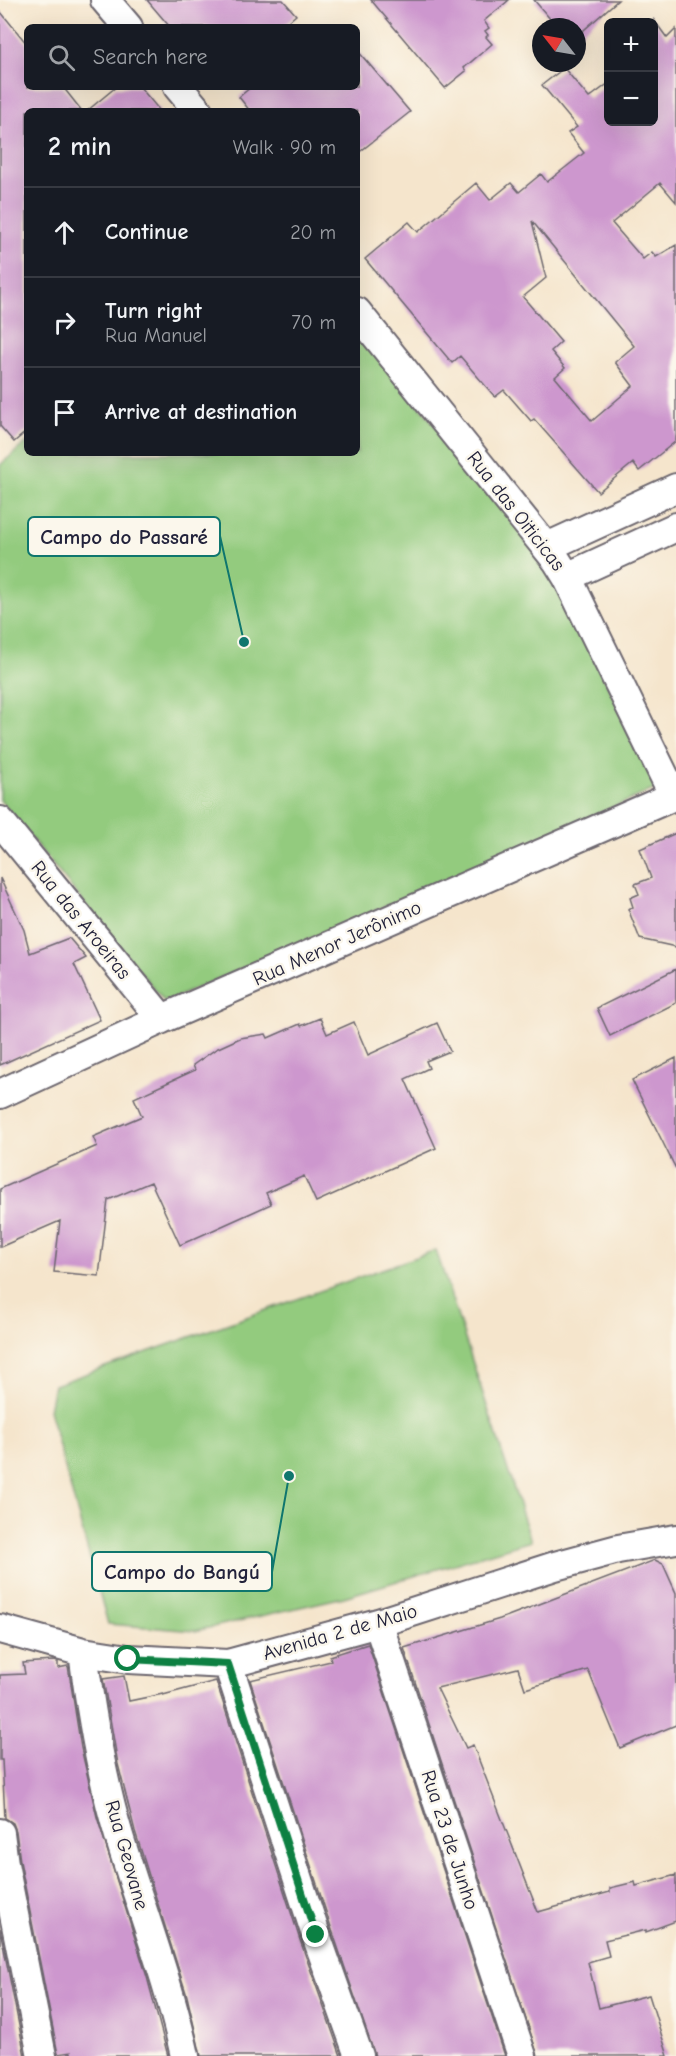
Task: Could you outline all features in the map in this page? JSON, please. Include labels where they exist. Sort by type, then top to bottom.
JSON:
[{"type":"street","points":[[105,0],[125,24]]},
{"type":"street","points":[[180,90],[196,108]]},
{"type":"street","name":"Rua das Oiticicas","points":[[360,316],[547,547],[567,577],[675,795]]},
{"type":"street","points":[[547,547],[676,488]]},
{"type":"street","points":[[567,577],[676,527]]},
{"type":"street","name":"Rua Menor Jerônimo","points":[[0,1094],[162,1019],[675,795]]},
{"type":"street","name":"Rua das Aroeiras","points":[[0,821],[162,1019]]},
{"type":"street","name":"Avenida 2 de Maio","points":[[0,1629],[83,1652],[128,1659],[228,1664],[378,1623],[555,1566],[618,1549],[676,1539]]},
{"type":"street","name":"Rua 23 de Junho","points":[[378,1623],[522,2056]]},
{"type":"street","name":"Rua Geovane","points":[[83,1652],[93,1726],[119,1834],[186,2056]]},
{"type":"street","points":[[228,1664],[316,1935],[359,2056]]},
{"type":"street","points":[[0,1833],[6,1875],[42,2056]]},
{"type":"green space","points":[[360,333],[542,556],[660,787],[165,1002],[0,800],[0,465],[24,445],[24,456],[360,456]]},
{"type":"green space","points":[[436,1250],[531,1541],[344,1597],[195,1631],[108,1624],[49,1410],[54,1385]]},
{"type":"building","points":[[147,0],[283,0],[296,15],[286,24],[167,24]]},
{"type":"building","points":[[371,0],[509,0],[484,21],[489,28],[485,31],[488,35],[486,37],[492,44],[464,68],[466,71],[445,88]]},
{"type":"building","points":[[534,0],[618,0],[586,28],[586,18],[549,18]]},
{"type":"building","points":[[0,11],[24,40],[24,90],[65,90],[80,108],[24,108],[24,434],[14,442],[0,426]]},
{"type":"building","points":[[658,26],[667,38],[676,29],[676,202],[660,183],[612,223],[643,259],[652,252],[656,257],[676,245],[676,441],[639,471],[633,463],[598,492],[534,419],[531,421],[504,390],[495,397],[460,356],[452,363],[365,259],[409,222],[418,232],[476,183],[490,200],[511,183],[519,192],[541,174],[547,182],[584,153],[568,133],[577,127],[542,85],[559,72],[567,72],[589,98],[604,87],[604,126],[658,126]],"holes":[[[532,221],[634,346],[615,362],[633,386],[592,421],[555,377],[565,368],[551,351],[561,342],[523,297],[546,278]]]},
{"type":"building","points":[[360,54],[410,112],[360,152],[360,108],[248,108],[239,97],[247,90],[360,90]]},
{"type":"building","points":[[112,90],[142,90],[158,108],[91,108]]},
{"type":"building","points":[[676,833],[676,947],[640,939],[628,909],[633,907],[630,898],[639,894],[635,884],[651,878],[640,849]]},
{"type":"building","points":[[0,878],[24,930],[30,953],[69,938],[86,958],[74,964],[100,1020],[0,1065]]},
{"type":"building","points":[[676,969],[676,1003],[610,1036],[597,1008]]},
{"type":"building","points":[[320,1018],[327,1034],[354,1022],[368,1055],[437,1023],[450,1051],[426,1061],[429,1068],[405,1079],[436,1148],[316,1202],[304,1176],[266,1193],[271,1204],[180,1245],[151,1182],[108,1200],[99,1276],[54,1272],[60,1221],[0,1247],[0,1189],[97,1146],[93,1137],[142,1116],[134,1098],[195,1070],[193,1065],[216,1049],[240,1038],[266,1034],[268,1038]]},
{"type":"building","points":[[676,1058],[676,1169],[632,1080]]},
{"type":"building","points":[[655,1560],[663,1564],[676,1593],[676,1725],[620,1748],[588,1670],[525,1689],[518,1668],[437,1688],[466,1748],[473,1745],[538,1912],[610,1892],[610,1888],[635,1882],[636,1886],[676,1875],[676,1921],[646,1932],[646,1930],[605,1940],[609,1956],[588,1962],[599,2008],[649,1995],[668,2056],[538,2056],[404,1648],[500,1619]]},
{"type":"building","points":[[368,1644],[505,2056],[375,2056],[332,1930],[250,1680],[331,1661],[330,1656]]},
{"type":"building","points":[[58,1662],[58,1668],[68,1666],[81,1748],[97,1817],[147,1977],[168,2056],[71,2056],[71,2052],[58,2054],[16,1831],[13,1823],[5,1818],[2,1760],[0,1760],[0,1675],[25,1674],[23,1663]]},
{"type":"building","points":[[124,1676],[129,1701],[216,1681],[300,1940],[341,2056],[201,2056],[187,1996],[135,1831],[118,1764],[103,1679]]},
{"type":"building","points":[[0,1929],[25,2056],[0,2056]]},
{"type":"place","name":"Campo do Passaré","points":[[244,642]]},
{"type":"place","name":"Campo do Bangú","points":[[289,1476]]},
{"type":"route","points":[[128,1659],[228,1664],[316,1935]]}]
